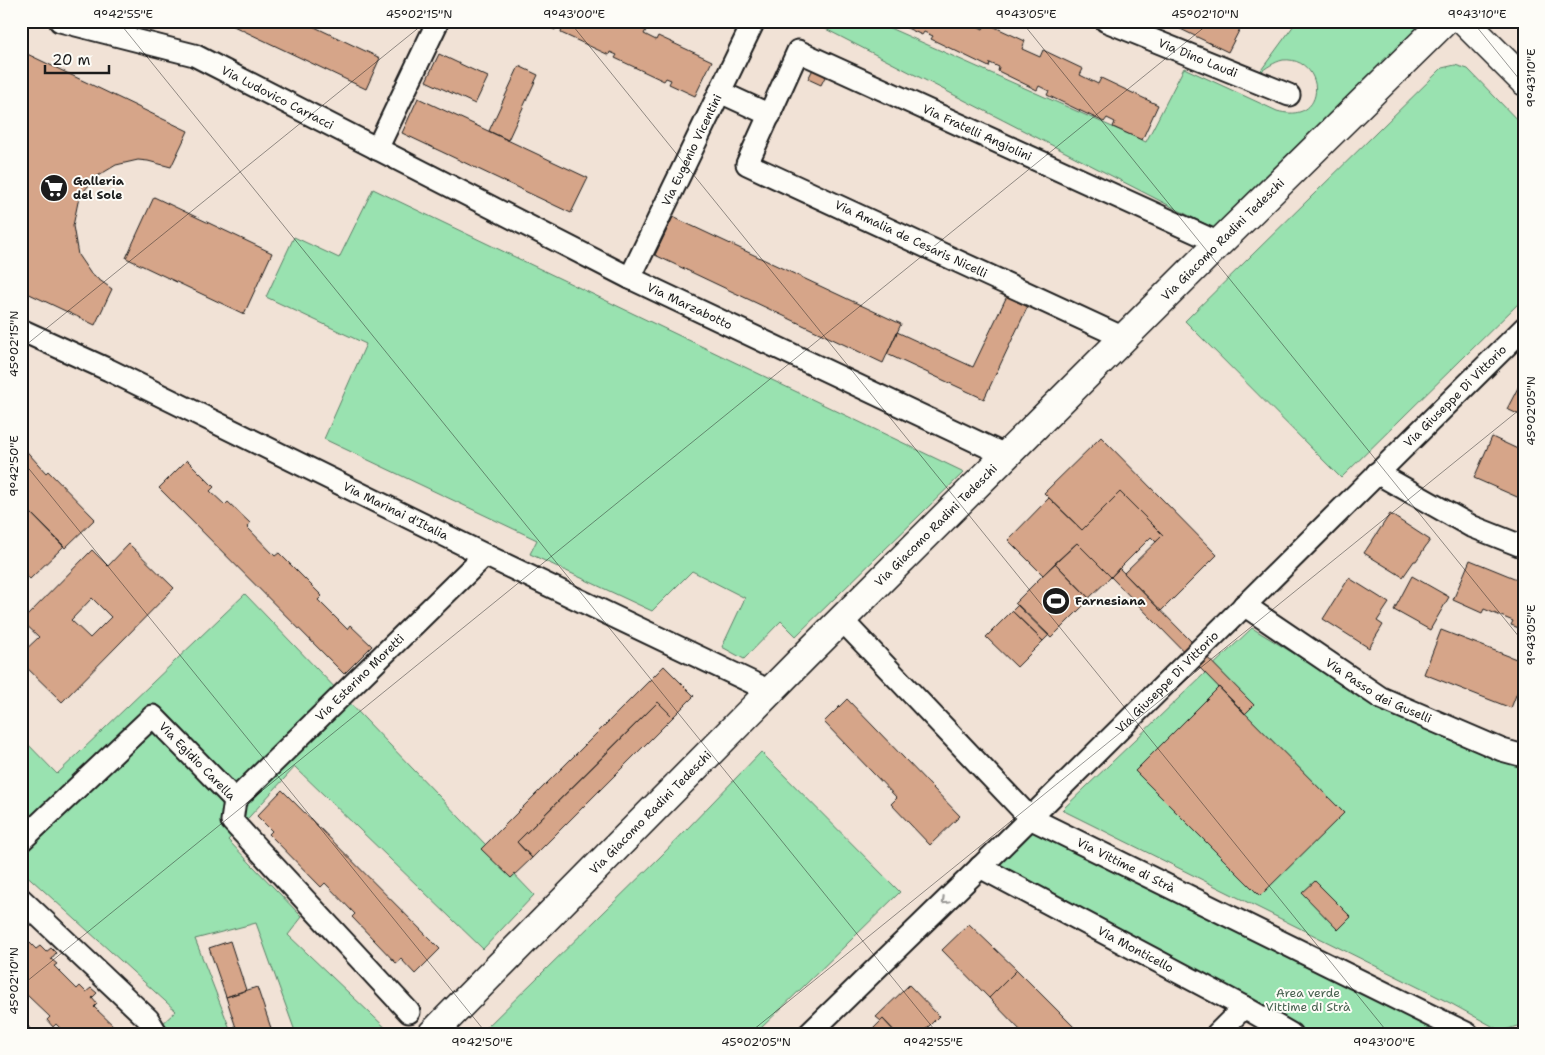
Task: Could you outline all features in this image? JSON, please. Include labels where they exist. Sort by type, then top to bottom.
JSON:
[{"type":"main road","name":"Via Giacomo Radini Tedeschi","points":[[432,1034],[770,692],[1219,243],[1445,21]]},
{"type":"main road","points":[[1464,21],[1524,81]]},
{"type":"street","name":"Via Ludovico Carracci","points":[[60,21],[194,55],[377,149]]},
{"type":"street","points":[[377,149],[438,21]]},
{"type":"street","name":"Via Eugenio Vicentini","points":[[630,278],[754,21]]},
{"type":"street","name":"Via Dino Laudi","points":[[1106,21],[1289,95]]},
{"type":"street","name":"Via Fratelli Angiolini","points":[[770,115],[798,52],[1219,243]]},
{"type":"street","points":[[720,92],[770,115]]},
{"type":"street","name":"Via Amalia de Cesaris Nicelli","points":[[770,115],[747,164],[1124,338]]},
{"type":"street","name":"Via Marzabotto","points":[[377,149],[630,278],[1007,456]]},
{"type":"street","name":"Via Marinai d'Italia","points":[[21,330],[134,382],[485,555],[770,692]]},
{"type":"street","name":"Via Giuseppe Di Vittorio","points":[[809,1034],[1523,330]]},
{"type":"street","points":[[1377,474],[1471,526],[1524,547]]},
{"type":"street","name":"Via Esterino Moretti","points":[[235,800],[485,555]]},
{"type":"street","name":"Via Passo dei Guselli","points":[[1244,605],[1381,698],[1502,750],[1524,756]]},
{"type":"street","name":"Via Vittime di Strà","points":[[842,620],[1030,818],[1468,1034]]},
{"type":"street","name":"Via Egidio Carella","points":[[21,841],[153,716],[235,800],[232,821],[410,1012]]},
{"type":"street","name":"Via Monticello","points":[[980,867],[1244,1007],[1291,1034]]},
{"type":"street","points":[[21,899],[153,1026]]},
{"type":"street","points":[[1217,1034],[1244,1007]]},
{"type":"green space","points":[[810,21],[874,21],[1146,142],[1184,68],[1277,111],[1294,113],[1306,109],[1313,100],[1316,90],[1314,78],[1307,68],[1297,62],[1283,60],[1259,73],[1297,21],[1424,21],[1217,230]]},
{"type":"green space","points":[[1455,65],[1468,69],[1524,127],[1524,298],[1341,478],[1185,321],[1442,68]]},
{"type":"green space","points":[[373,189],[964,472],[796,636],[781,621],[744,659],[722,647],[745,598],[692,571],[652,611],[530,554],[537,540],[324,439],[366,344],[266,297],[294,237],[339,258]]},
{"type":"green space","points":[[245,594],[534,895],[483,949],[295,767],[228,840],[302,917],[288,935],[392,1034],[296,1034],[256,923],[195,939],[232,1034],[165,1034],[159,1027],[176,1011],[21,870],[21,737],[57,774]]},
{"type":"green space","points":[[1252,628],[1375,703],[1524,764],[1524,1024],[1501,1031],[1452,1004],[1062,810]]},
{"type":"green space","points":[[761,752],[900,892],[755,1034],[480,1034],[662,855]]},
{"type":"green space","name":"Area verde Vittime di Strà","points":[[1031,828],[1446,1034],[1299,1034],[995,865]]},
{"type":"building","points":[[223,21],[302,21],[380,58],[366,89]]},
{"type":"building","points":[[537,21],[628,21],[646,30],[644,34],[656,40],[658,36],[712,61],[695,96],[669,84],[671,80],[666,78],[664,81],[615,58],[617,55],[610,52],[609,55],[561,33],[562,29],[556,26],[555,30]]},
{"type":"building","points":[[892,21],[967,21],[983,29],[986,23],[1025,41],[1022,49],[1040,57],[1043,50],[1083,69],[1080,75],[1098,84],[1101,78],[1158,105],[1142,140],[1113,127],[1115,122],[1107,118],[1104,122],[1047,95],[1049,91],[1039,86],[1037,90],[998,71],[999,67],[990,63],[989,67],[931,39],[933,36],[924,32],[922,35]]},
{"type":"building","points":[[1164,21],[1244,21],[1228,52]]},
{"type":"building","name":"Galleria del Sole","points":[[21,51],[188,131],[171,167],[138,160],[116,165],[96,177],[84,191],[78,202],[73,226],[78,255],[91,274],[112,289],[95,325],[21,290]]},
{"type":"building","points":[[439,54],[488,77],[475,104],[426,81]]},
{"type":"building","points":[[815,65],[828,71],[821,85],[808,79]]},
{"type":"building","points":[[519,66],[538,75],[508,140],[489,131]]},
{"type":"building","points":[[418,98],[588,178],[571,213],[402,133]]},
{"type":"building","points":[[154,197],[272,253],[244,314],[126,258]]},
{"type":"building","points":[[673,217],[901,324],[883,363],[655,255]]},
{"type":"building","points":[[1007,296],[1028,306],[984,399],[887,354],[897,332],[973,367]]},
{"type":"building","points":[[1524,376],[1524,417],[1507,409]]},
{"type":"building","points":[[1101,437],[1217,555],[1161,611],[1124,573],[1163,535],[1120,492],[1082,530],[1044,493]]},
{"type":"building","points":[[1492,437],[1524,452],[1524,500],[1474,478]]},
{"type":"building","points":[[21,445],[46,473],[48,471],[95,519],[65,548],[21,503]]},
{"type":"building","points":[[187,460],[214,487],[210,491],[225,505],[228,502],[250,523],[247,527],[275,556],[279,553],[322,596],[318,600],[347,629],[350,625],[372,646],[344,674],[159,488]]},
{"type":"building","points":[[1120,492],[1163,535],[1156,542],[1151,537],[1111,577],[1077,543],[1043,575],[1008,540],[1049,498],[1082,530]]},
{"type":"building","points":[[21,503],[64,546],[30,579],[21,571]]},
{"type":"building","points":[[1390,514],[1430,540],[1403,577],[1364,553]]},
{"type":"building","points":[[1077,543],[1111,577],[1089,598],[1055,563]]},
{"type":"building","points":[[129,544],[174,588],[62,702],[21,662],[21,654],[39,637],[22,621],[92,550],[108,566]],"holes":[[[92,598],[111,617],[90,638],[71,620]]]},
{"type":"building","points":[[1470,560],[1524,582],[1524,630],[1511,625],[1513,621],[1484,609],[1482,613],[1453,600]]},
{"type":"building","points":[[1055,563],[1090,599],[1051,638],[1015,603]]},
{"type":"building","points":[[1119,568],[1254,705],[1245,714],[1111,577]]},
{"type":"building","points":[[1412,576],[1449,597],[1430,630],[1394,610]]},
{"type":"building","points":[[1349,578],[1389,603],[1377,621],[1383,625],[1369,648],[1323,619]]},
{"type":"building","points":[[1018,605],[1049,635],[1043,641],[1012,611]]},
{"type":"building","points":[[1012,611],[1043,641],[1017,667],[986,637]]},
{"type":"building","points":[[1441,630],[1524,662],[1524,675],[1511,708],[1424,674]]},
{"type":"building","points":[[664,666],[694,696],[673,717],[658,702],[517,842],[532,858],[511,878],[481,849]]},
{"type":"building","points":[[1219,687],[1344,813],[1260,896],[1135,771]]},
{"type":"building","points":[[847,699],[960,816],[930,845],[891,804],[897,798],[824,722]]},
{"type":"building","points":[[658,702],[673,717],[532,858],[517,842]]},
{"type":"building","points":[[282,790],[440,949],[415,974],[401,959],[396,963],[352,917],[355,914],[325,883],[321,887],[269,834],[272,831],[257,816]]},
{"type":"building","points":[[1315,881],[1351,917],[1338,930],[1302,893]]},
{"type":"building","points":[[969,924],[1017,970],[989,998],[942,950]]},
{"type":"building","points":[[21,934],[36,949],[40,946],[46,952],[51,948],[56,953],[51,959],[57,964],[54,966],[77,989],[80,986],[86,992],[91,988],[97,993],[92,998],[97,1004],[94,1007],[117,1029],[120,1025],[126,1031],[131,1027],[138,1032],[136,1034],[66,1034],[56,1024],[53,1027],[47,1020],[50,1017],[27,995],[24,998],[21,996]]},
{"type":"building","points":[[230,941],[246,990],[226,997],[209,948]]},
{"type":"building","points":[[1017,970],[1076,1029],[1071,1034],[1024,1034],[989,998]]},
{"type":"building","points":[[909,985],[939,1016],[921,1034],[897,1034],[883,1019],[881,1021],[876,1017]]},
{"type":"building","points":[[257,987],[273,1034],[238,1034],[226,997]]},
{"type":"building","points":[[883,1019],[897,1034],[868,1034]]},
{"type":"place","name":"Galleria del Sole","points":[[54,188]]},
{"type":"place","name":"Farnesiana","points":[[1056,601]]}]
